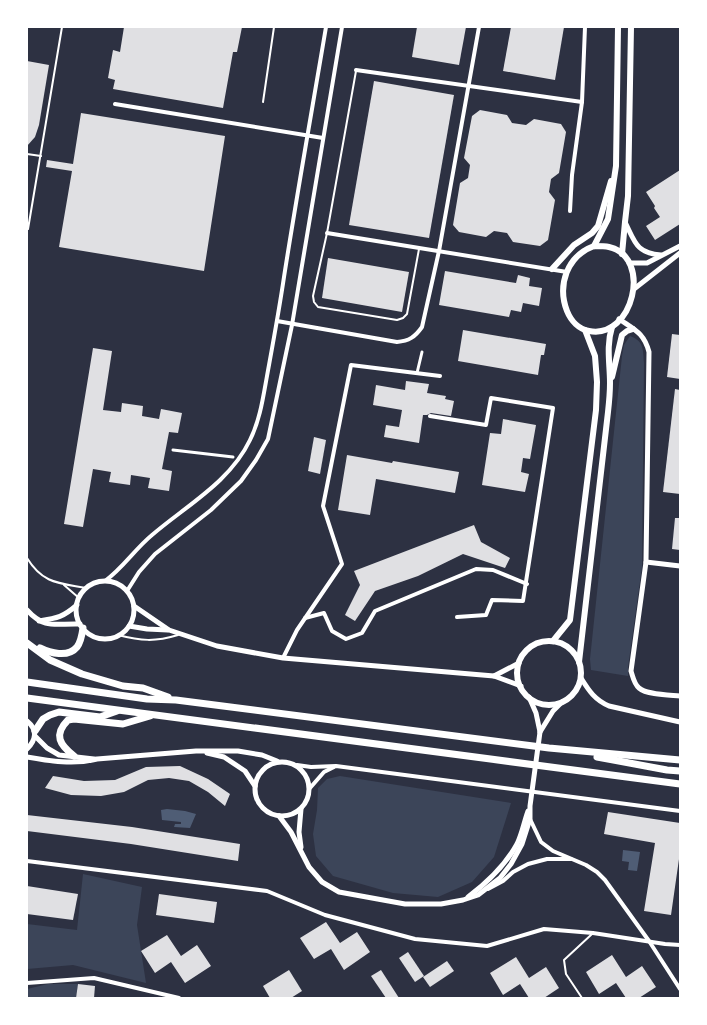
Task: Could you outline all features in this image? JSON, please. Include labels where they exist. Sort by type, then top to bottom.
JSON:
[{"type":"highway","points":[[27,643],[52,653],[63,654],[73,650],[78,645],[82,626]]},
{"type":"highway","points":[[27,643],[50,660],[82,674],[123,686],[143,688],[176,700]]},
{"type":"highway","points":[[27,682],[549,748],[680,760]]},
{"type":"highway","points":[[27,698],[680,784]]},
{"type":"highway","points":[[35,734],[43,719],[59,712],[100,717],[120,710]]},
{"type":"highway","points":[[74,756],[65,749],[60,742],[59,736],[61,729],[68,720],[74,719],[123,724],[153,715]]},
{"type":"highway","points":[[549,748],[667,770],[680,771]]},
{"type":"main road","points":[[594,246],[608,219],[616,166],[618,27]]},
{"type":"main road","points":[[622,254],[628,196],[631,27]]},
{"type":"main road","points":[[552,269],[574,245],[592,233],[598,226],[616,166]]},
{"type":"main road","points":[[594,246],[609,246],[622,254],[629,263],[633,275],[634,289],[631,302],[620,320],[612,327],[596,332],[585,330],[577,325],[569,316],[565,306],[563,286],[567,272],[575,257],[585,249],[594,246]]},
{"type":"main road","points":[[610,384],[608,337],[612,327]]},
{"type":"main road","points":[[579,662],[610,384],[622,335],[633,329]]},
{"type":"main road","points":[[553,641],[570,620],[596,410],[597,382],[595,356],[585,330]]},
{"type":"main road","points":[[553,641],[561,643],[575,654],[579,662],[581,678],[579,686],[569,698],[562,702],[551,705],[539,703],[529,697],[518,679],[519,663],[523,655],[536,644],[553,641]]},
{"type":"street","points":[[105,581],[122,567],[151,535],[217,483],[229,471],[250,440],[260,412],[277,322],[326,27]]},
{"type":"street","points":[[127,591],[139,572],[155,554],[228,496],[241,482],[268,439],[292,325],[342,27]]},
{"type":"street","points":[[277,322],[397,342],[411,338],[416,335],[422,327],[439,251],[479,27]]},
{"type":"street","points":[[570,211],[572,175],[582,102],[585,27]]},
{"type":"street","points":[[356,70],[582,102]]},
{"type":"street","points":[[115,104],[323,138]]},
{"type":"street","points":[[625,222],[636,245],[645,252],[662,255]]},
{"type":"street","points":[[327,233],[567,272]]},
{"type":"street","points":[[629,263],[647,263],[680,246]]},
{"type":"street","points":[[634,289],[680,254]]},
{"type":"street","points":[[620,320],[643,337],[649,352],[646,562],[631,671],[634,681],[639,688],[647,692],[680,696]]},
{"type":"street","points":[[416,373],[422,352]]},
{"type":"street","points":[[283,658],[297,630],[342,564],[323,506],[351,364],[440,376]]},
{"type":"street","points":[[430,416],[486,425],[491,398],[553,408],[527,584],[523,601],[492,600],[486,615],[457,618]]},
{"type":"street","points":[[173,450],[233,457]]},
{"type":"street","points":[[646,562],[680,566]]},
{"type":"street","points":[[305,618],[324,613],[332,631],[346,638],[362,633],[375,611],[476,569],[493,570],[527,584]]},
{"type":"street","points":[[105,581],[114,582],[127,591],[132,598],[134,606],[132,620],[129,626],[118,636],[111,638],[103,638],[89,634],[82,626],[78,605],[79,598],[86,588],[97,582],[105,581]]},
{"type":"street","points":[[38,621],[56,619],[65,615],[78,605]]},
{"type":"street","points":[[134,606],[169,630],[218,646],[283,658],[494,676],[521,686]]},
{"type":"street","points":[[27,610],[38,621],[47,625],[82,626]]},
{"type":"street","points":[[129,626],[169,630]]},
{"type":"street","points":[[494,676],[519,663]]},
{"type":"street","points":[[581,678],[600,702],[609,706],[680,722]]},
{"type":"street","points":[[478,895],[500,878],[512,864],[522,844],[530,819],[530,806],[540,732],[536,713],[529,697]]},
{"type":"street","points":[[540,732],[553,711],[562,702]]},
{"type":"street","points":[[27,721],[31,724],[35,734],[46,748],[59,755],[97,759]]},
{"type":"street","points":[[27,749],[33,743],[35,734]]},
{"type":"street","points":[[196,751],[224,757],[245,771],[255,786]]},
{"type":"street","points":[[27,757],[69,763],[86,762],[97,759],[196,751],[238,751],[262,755],[277,761],[311,767],[336,766],[680,811]]},
{"type":"street","points":[[277,761],[269,764],[262,770],[257,777],[255,786],[256,796],[261,806],[269,812],[279,816],[286,816],[294,813],[301,809],[308,800],[310,788],[308,779],[304,771],[297,765]]},
{"type":"street","points":[[310,788],[324,772],[336,766]]},
{"type":"street","points":[[463,900],[496,874],[507,860],[517,842],[530,806]]},
{"type":"street","points":[[301,809],[299,832],[301,850]]},
{"type":"street","points":[[279,816],[291,832],[309,867],[322,882],[339,892],[405,904],[441,904],[463,900],[478,895],[502,882],[513,872],[528,864],[547,859],[574,859]]},
{"type":"street","points":[[530,819],[541,842],[553,851],[574,859],[597,872],[605,880],[680,989]]},
{"type":"street","points":[[27,861],[267,891],[325,915],[415,939],[487,946],[544,929],[593,933],[649,942],[680,945]]},
{"type":"street","points":[[27,983],[94,978],[179,998]]},
{"type":"lane","points":[[28,229],[62,27]]},
{"type":"lane","points":[[263,102],[274,27]]},
{"type":"lane","points":[[356,70],[327,233],[313,296],[314,302],[318,307],[397,320],[403,318],[407,314],[419,248]]},
{"type":"lane","points":[[27,154],[40,156]]},
{"type":"lane","points":[[27,558],[33,568],[46,579],[64,585],[86,588]]},
{"type":"lane","points":[[64,585],[79,598]]},
{"type":"lane","points":[[118,636],[147,641],[163,639],[180,634]]},
{"type":"lane","points":[[582,998],[566,974],[564,960],[593,933]]},
{"type":"shaded area","points":[[630,336],[638,340],[642,346],[644,363],[642,567],[628,676],[591,670],[590,659],[622,356],[624,345]]},
{"type":"shaded area","points":[[340,776],[511,803],[494,857],[472,882],[438,897],[393,893],[333,876],[316,856],[313,834],[317,810],[318,788],[327,779]]},
{"type":"shaded area","points":[[167,809],[196,814],[190,828],[174,827],[175,824],[181,824],[181,822],[162,820],[161,810]]},
{"type":"shaded area","points":[[623,850],[640,852],[637,871],[628,870],[629,862],[622,861]]},
{"type":"shaded area","points":[[83,874],[142,887],[137,925],[146,983],[73,965],[27,969],[27,924],[77,930]]},
{"type":"shaded area","points":[[48,984],[78,984],[76,998],[27,998],[27,989]]},
{"type":"building","points":[[124,27],[242,27],[237,52],[233,52],[223,108],[113,89],[115,80],[108,78],[113,50],[120,52]]},
{"type":"building","points":[[417,27],[466,27],[459,65],[412,57]]},
{"type":"building","points":[[511,27],[564,27],[555,80],[503,71]]},
{"type":"building","points":[[27,61],[49,65],[39,125],[35,137],[27,146]]},
{"type":"building","points":[[374,81],[454,95],[429,238],[349,225]]},
{"type":"building","points":[[480,110],[507,115],[512,123],[526,125],[534,119],[561,124],[566,132],[559,173],[551,179],[549,192],[555,200],[548,240],[540,246],[513,242],[507,233],[494,231],[486,237],[459,232],[453,225],[460,183],[468,178],[470,165],[464,158],[472,116]]},
{"type":"building","points":[[81,113],[225,136],[204,271],[59,247],[72,171],[46,167],[47,160],[73,164]]},
{"type":"building","points":[[680,170],[680,224],[655,240],[646,226],[660,217],[646,192]]},
{"type":"building","points":[[328,258],[409,272],[402,312],[322,298]]},
{"type":"building","points":[[445,271],[516,283],[518,275],[530,278],[529,286],[542,288],[539,306],[523,303],[521,312],[511,310],[509,317],[439,305]]},
{"type":"building","points":[[463,330],[546,344],[544,355],[541,355],[538,375],[458,361]]},
{"type":"building","points":[[672,334],[680,335],[680,379],[667,377]]},
{"type":"building","points":[[93,348],[112,351],[103,410],[121,412],[122,403],[143,406],[142,416],[159,419],[161,409],[182,413],[178,433],[169,432],[162,469],[172,471],[169,491],[148,488],[150,478],[131,475],[130,485],[109,482],[111,472],[93,469],[83,527],[64,524]]},
{"type":"building","points":[[406,381],[429,384],[427,393],[446,396],[445,399],[454,401],[451,416],[431,413],[423,415],[419,443],[384,437],[386,425],[399,427],[402,410],[373,405],[376,385],[405,390]]},
{"type":"building","points":[[675,389],[680,390],[680,494],[663,492]]},
{"type":"building","points":[[503,419],[536,425],[530,459],[523,458],[521,472],[529,474],[525,492],[482,485],[490,433],[501,434]]},
{"type":"building","points":[[314,437],[326,440],[320,474],[308,471]]},
{"type":"building","points":[[347,455],[459,472],[455,493],[376,479],[370,515],[338,510]]},
{"type":"building","points":[[675,518],[680,518],[680,550],[672,549]]},
{"type":"building","points":[[474,525],[481,542],[510,558],[505,568],[463,554],[418,576],[375,591],[355,621],[345,615],[360,585],[354,571]]},
{"type":"building","points":[[180,766],[208,779],[230,794],[225,806],[208,792],[189,781],[169,778],[148,780],[124,792],[101,796],[71,795],[45,788],[53,776],[84,781],[115,780],[146,767]]},
{"type":"building","points":[[608,812],[680,823],[680,852],[671,915],[644,911],[655,843],[604,834]]},
{"type":"building","points":[[27,815],[132,827],[240,844],[238,861],[131,844],[27,831]]},
{"type":"building","points":[[27,886],[78,894],[73,920],[27,914]]},
{"type":"building","points":[[159,894],[217,902],[214,923],[156,915]]},
{"type":"building","points":[[326,922],[340,943],[357,932],[370,952],[344,970],[331,949],[314,959],[300,938]]},
{"type":"building","points":[[167,935],[181,956],[197,945],[211,966],[185,983],[171,962],[155,973],[141,951]]},
{"type":"building","points":[[408,952],[424,976],[415,982],[399,958]]},
{"type":"building","points":[[612,955],[626,977],[642,966],[656,987],[639,998],[626,998],[616,983],[599,994],[586,972]]},
{"type":"building","points":[[516,957],[529,978],[546,967],[559,988],[544,998],[529,998],[520,984],[503,995],[490,973]]},
{"type":"building","points":[[447,961],[454,971],[430,987],[423,977]]},
{"type":"building","points":[[289,970],[302,991],[291,998],[270,998],[263,986]]},
{"type":"building","points":[[381,970],[399,998],[386,998],[371,976]]},
{"type":"building","points":[[78,984],[95,986],[94,998],[76,998]]}]
